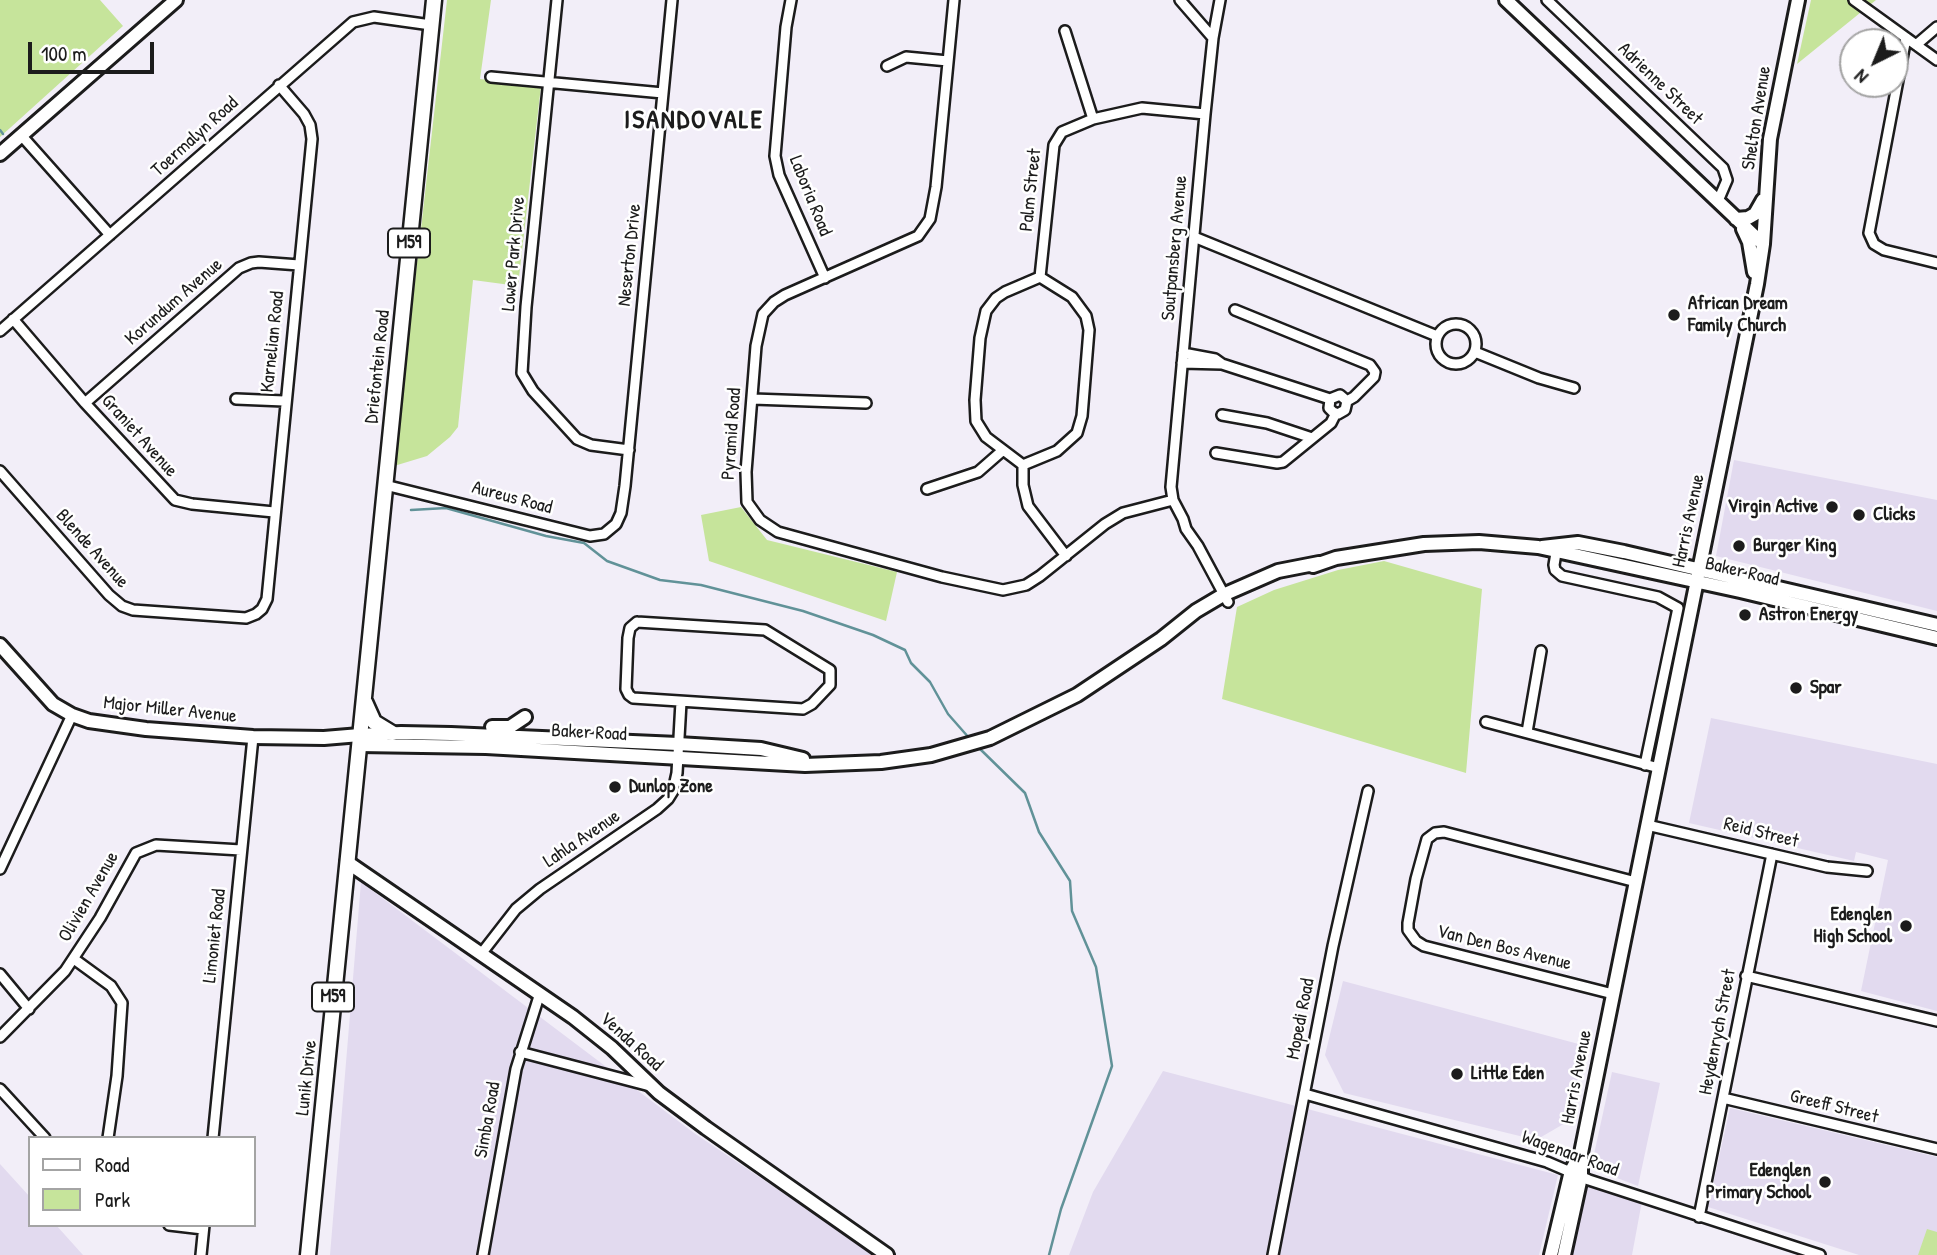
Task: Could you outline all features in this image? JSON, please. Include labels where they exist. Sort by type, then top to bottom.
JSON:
[{"type":"main road","points":[[0,154],[176,0]]},
{"type":"main road","name":"Driefontein Road","points":[[359,739],[434,0]]},
{"type":"main road","points":[[1506,0],[1763,244]]},
{"type":"main road","name":"Shelton Avenue","points":[[1763,244],[1770,139],[1798,0]]},
{"type":"main road","points":[[1736,219],[1755,214],[1766,193]]},
{"type":"main road","points":[[1736,219],[1749,242],[1757,284]]},
{"type":"main road","name":"Harris Avenue","points":[[1551,1255],[1581,1153],[1763,244]]},
{"type":"main road","name":"Baker Road","points":[[359,739],[392,733],[451,734],[678,751],[747,763],[817,764],[906,759],[961,748],[990,738],[1077,695],[1226,598],[1278,571],[1359,553],[1424,544],[1479,542],[1538,547],[1578,543],[1937,638]]},
{"type":"main road","name":"Baker Road","points":[[1538,547],[1556,553],[1697,575],[1937,625]]},
{"type":"main road","name":"Major Miller Avenue","points":[[0,645],[53,704],[72,715],[106,724],[253,737],[359,739]]},
{"type":"main road","points":[[364,701],[374,722],[392,733]]},
{"type":"main road","points":[[451,734],[470,727],[510,727],[525,717]]},
{"type":"main road","name":"Baker Road","points":[[359,739],[461,746],[678,751]]},
{"type":"main road","name":"Lunik Drive","points":[[308,1255],[359,739]]},
{"type":"main road","name":"Venda Road","points":[[347,862],[540,993],[612,1048],[652,1087],[706,1128],[887,1255]]},
{"type":"main road","name":"Harris Avenue","points":[[1564,1255],[1576,1174]]},
{"type":"street","name":"Lower Park Drive","points":[[557,0],[526,307],[522,373],[533,391],[577,439],[591,445],[629,450]]},
{"type":"street","name":"Neserton Drive","points":[[621,513],[672,0]]},
{"type":"street","name":"Laboria Road","points":[[791,0],[786,27],[775,156],[779,175],[825,278]]},
{"type":"street","name":"Pyramid Road","points":[[954,0],[936,187],[928,224],[918,236],[774,302],[763,314],[756,346],[746,494],[753,512],[773,530],[995,590],[1026,585],[1123,513],[1173,500]]},
{"type":"street","points":[[1180,0],[1213,37]]},
{"type":"street","name":"Soutpansberg Avenue","points":[[1173,500],[1172,470],[1182,358],[1213,37],[1220,0]]},
{"type":"street","name":"Adrienne Street","points":[[1547,0],[1723,168],[1727,180],[1718,201]]},
{"type":"street","points":[[1854,0],[1892,28]]},
{"type":"street","name":"Toermalyn Road","points":[[0,331],[335,36],[360,18],[374,17],[431,25]]},
{"type":"street","points":[[1916,45],[1937,27]]},
{"type":"street","points":[[1065,32],[1093,120]]},
{"type":"street","points":[[1909,40],[1937,60]]},
{"type":"street","points":[[887,66],[906,57],[948,61]]},
{"type":"street","points":[[491,77],[663,93]]},
{"type":"street","name":"Karnelian Road","points":[[259,612],[267,599],[312,130],[304,114],[279,85]]},
{"type":"street","points":[[1894,98],[1869,229],[1874,244],[1884,250],[1937,263]]},
{"type":"street","name":"Palm Street","points":[[1040,277],[1055,141],[1065,129],[1142,108],[1205,114]]},
{"type":"street","points":[[21,135],[110,235]]},
{"type":"street","points":[[1194,237],[1437,336]]},
{"type":"street","name":"Korundum Avenue","points":[[85,403],[239,268],[259,262],[299,265]]},
{"type":"street","points":[[1040,277],[1072,297],[1088,322],[1085,379],[1080,426],[1072,439],[1057,451],[1023,465],[992,444],[980,429],[974,411],[986,312],[996,298],[1015,286],[1040,277]]},
{"type":"street","points":[[1216,453],[1277,463],[1288,458],[1331,423],[1336,413],[1345,410],[1347,401],[1374,377],[1375,372],[1370,365],[1236,310]]},
{"type":"street","name":"Graniet Avenue","points":[[13,319],[85,403],[175,500],[274,512]]},
{"type":"street","points":[[1446,325],[1467,326],[1475,338],[1475,352],[1461,363],[1448,362],[1438,354],[1437,336],[1446,325]]},
{"type":"street","points":[[1475,352],[1539,378],[1574,388]]},
{"type":"street","points":[[1182,358],[1215,359],[1222,364],[1330,400],[1340,395],[1347,401]]},
{"type":"street","points":[[236,399],[285,401]]},
{"type":"street","points":[[753,399],[866,403]]},
{"type":"street","points":[[1330,400],[1329,408],[1336,413]]},
{"type":"street","points":[[1222,415],[1267,423],[1312,438]]},
{"type":"street","points":[[927,489],[978,472],[1002,451]]},
{"type":"street","points":[[1023,465],[1023,485],[1028,506],[1066,556]]},
{"type":"street","name":"Blende Avenue","points":[[0,471],[109,595],[122,606],[133,610],[246,618],[259,612]]},
{"type":"street","name":"Aureus Road","points":[[385,485],[590,536],[611,530],[621,513]]},
{"type":"street","points":[[1173,500],[1186,529],[1226,598]]},
{"type":"street","points":[[1556,553],[1555,570],[1562,576],[1658,597],[1678,607],[1645,765]]},
{"type":"street","points":[[635,623],[762,629],[825,666],[831,673],[827,691],[803,709],[681,702],[637,699],[627,693],[629,632],[635,623]]},
{"type":"street","points":[[1527,732],[1541,651]]},
{"type":"street","points":[[678,751],[681,702]]},
{"type":"street","points":[[0,869],[72,715]]},
{"type":"street","points":[[1486,722],[1659,768]]},
{"type":"street","name":"Limoniet Road","points":[[212,1136],[253,737]]},
{"type":"street","name":"Lahla Avenue","points":[[481,954],[516,909],[540,889],[657,810],[673,790],[678,751]]},
{"type":"street","name":"Mopedi Road","points":[[1273,1255],[1333,946],[1368,791]]},
{"type":"street","name":"Reid Street","points":[[1647,825],[1826,867],[1867,871]]},
{"type":"street","name":"Van Den Bos Avenue","points":[[1613,994],[1424,946],[1416,941],[1408,930],[1408,923],[1422,852],[1427,839],[1434,833],[1444,832],[1636,882]]},
{"type":"street","name":"Olivien Avenue","points":[[0,1037],[53,985],[74,959],[100,918],[132,856],[141,850],[165,845],[241,850]]},
{"type":"street","name":"Heydenrych Street","points":[[1699,1216],[1772,854]]},
{"type":"street","points":[[74,959],[111,986],[122,1003],[117,1076],[108,1136]]},
{"type":"street","points":[[0,974],[29,1009]]},
{"type":"street","points":[[1746,976],[1937,1021]]},
{"type":"street","name":"Simba Road","points":[[483,1255],[520,1052],[540,993]]},
{"type":"street","points":[[520,1052],[652,1087]]},
{"type":"street","points":[[0,1089],[42,1136]]},
{"type":"street","name":"Wagenaar Road","points":[[1305,1094],[1547,1162],[1699,1216],[1820,1255]]},
{"type":"street","name":"Greeff Street","points":[[1723,1098],[1937,1149]]},
{"type":"street","points":[[201,1255],[204,1227]]},
{"type":"shaded area","points":[[1734,460],[1937,500],[1937,611],[1716,556]]},
{"type":"shaded area","name":"Edenglen High School","points":[[1711,718],[1937,764],[1937,1011],[1861,991],[1888,860],[1856,852],[1854,861],[1689,823]]},
{"type":"shaded area","points":[[361,882],[694,1133],[875,1255],[330,1255]]},
{"type":"shaded area","name":"Little Eden","points":[[1343,981],[1586,1046],[1567,1122],[1536,1140],[1344,1093],[1325,1055]]},
{"type":"shaded area","points":[[1163,1071],[1558,1175],[1539,1255],[1069,1255],[1093,1192]]},
{"type":"shaded area","points":[[1612,1072],[1660,1083],[1638,1186],[1591,1168]]},
{"type":"shaded area","name":"Edenglen Primary School","points":[[1730,1108],[1937,1157],[1937,1255],[1859,1255],[1708,1207]]},
{"type":"shaded area","points":[[0,1164],[28,1195],[28,1227],[58,1227],[83,1255],[0,1255]]},
{"type":"shaded area","points":[[1585,1184],[1642,1201],[1632,1255],[1570,1255]]},
{"type":"green space","points":[[0,0],[100,0],[123,26],[0,137]]},
{"type":"green space","points":[[447,0],[491,0],[480,79],[541,86],[518,286],[473,280],[458,427],[427,456],[394,466]]},
{"type":"green space","points":[[1811,0],[1876,0],[1839,28],[1797,64]]},
{"type":"green space","points":[[741,507],[767,540],[897,572],[886,621],[709,561],[701,515]]},
{"type":"green space","points":[[1384,561],[1482,589],[1466,773],[1222,699],[1237,607],[1274,590],[1338,570]]},
{"type":"green space","points":[[1927,1229],[1937,1232],[1937,1255],[1918,1255]]},
{"type":"waterway","points":[[0,130],[3,134]]},
{"type":"waterway","points":[[411,510],[446,508],[546,536],[584,543],[607,561],[660,580],[701,585],[803,611],[873,635],[905,650],[911,663],[930,682],[948,714],[970,739]]},
{"type":"waterway","points":[[977,746],[1025,793],[1039,832],[1070,881],[1072,911],[1096,967],[1112,1066],[1061,1209],[1049,1255]]},
{"type":"place","name":"African Dream Family Church","points":[[1674,315]]},
{"type":"place","name":"Virgin Active","points":[[1832,507]]},
{"type":"place","name":"Clicks","points":[[1859,515]]},
{"type":"place","name":"Burger King","points":[[1739,546]]},
{"type":"place","name":"Astron Energy","points":[[1745,615]]},
{"type":"place","name":"Spar","points":[[1796,688]]},
{"type":"place","name":"Dunlop Zone","points":[[615,787]]},
{"type":"place","name":"Edenglen High School","points":[[1906,926]]},
{"type":"place","name":"Little Eden","points":[[1457,1074]]},
{"type":"place","name":"Edenglen Primary School","points":[[1825,1182]]},
{"type":"district","name":"ISANDOVALE","points":[[694,121]]}]
